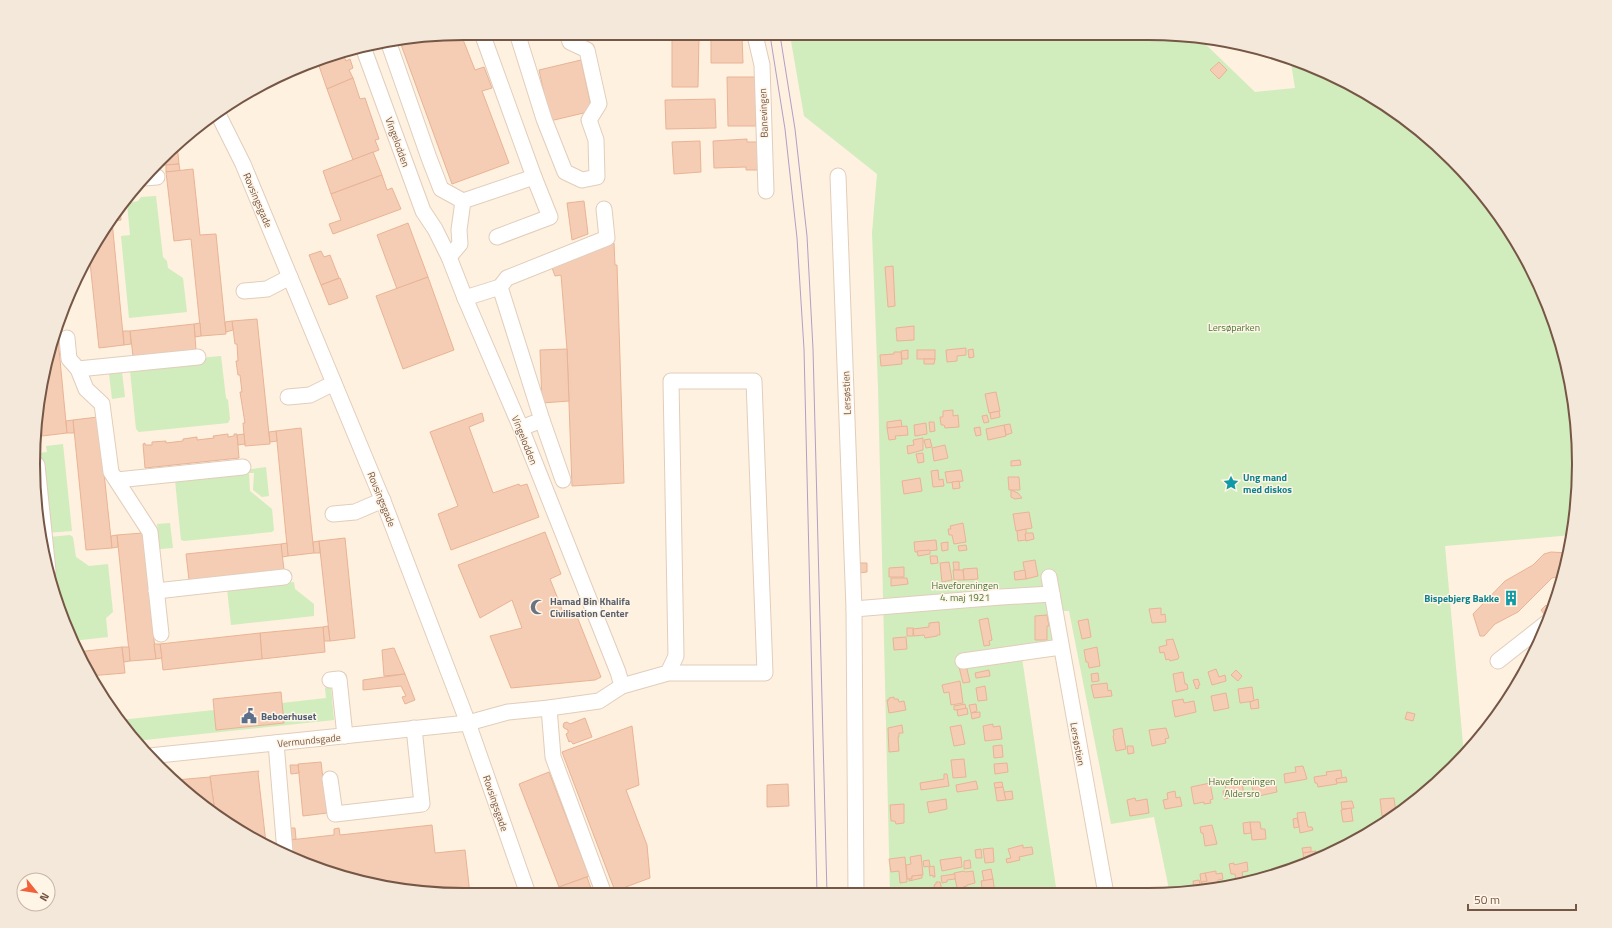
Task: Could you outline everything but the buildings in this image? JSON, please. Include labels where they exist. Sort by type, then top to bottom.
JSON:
[{"type":"street","points":[[485,40],[534,177],[550,217],[497,237]]},
{"type":"street","points":[[519,40],[544,119],[566,172],[582,180],[597,177],[596,140],[589,120],[599,104],[587,50],[570,42],[569,40]]},
{"type":"street","name":"Banevingen","points":[[756,40],[762,65],[766,191]]},
{"type":"street","points":[[390,47],[441,189],[463,201],[534,177]]},
{"type":"street","name":"Vingelodden","points":[[364,52],[423,211],[436,229],[449,257],[521,428],[618,672],[622,686]]},
{"type":"street","name":"Rovsingsgade","points":[[220,117],[243,164],[383,500],[468,723],[526,888]]},
{"type":"street","name":"Lersøstien","points":[[838,176],[854,609],[856,888]]},
{"type":"street","points":[[449,257],[460,244],[459,230],[463,201]]},
{"type":"street","points":[[465,298],[500,287],[507,278],[607,238],[604,209]]},
{"type":"street","points":[[244,291],[267,289],[290,277]]},
{"type":"street","points":[[500,287],[542,420],[563,480]]},
{"type":"street","points":[[67,338],[69,359],[78,369],[86,389],[102,404],[111,472],[150,532],[161,634]]},
{"type":"street","points":[[78,369],[198,357]]},
{"type":"street","points":[[468,723],[508,712],[599,701],[622,686],[668,673],[765,673],[754,381],[671,381],[676,656],[668,673]]},
{"type":"street","points":[[288,397],[310,395],[334,383]]},
{"type":"street","points":[[521,428],[542,420]]},
{"type":"street","points":[[117,480],[243,467]]},
{"type":"street","points":[[333,514],[355,512],[383,500]]},
{"type":"street","points":[[156,590],[284,577]]},
{"type":"street","name":"Lersøstien","points":[[1049,578],[1105,888]]},
{"type":"street","points":[[854,609],[1052,594]]},
{"type":"street","points":[[1498,661],[1539,628]]},
{"type":"street","points":[[963,661],[1061,647]]},
{"type":"street","points":[[330,680],[339,679],[344,736]]},
{"type":"street","points":[[549,708],[553,757],[602,888]]},
{"type":"street","name":"Vermundsgade","points":[[156,755],[468,723]]},
{"type":"street","points":[[330,779],[335,814],[422,804],[414,728]]},
{"type":"street","points":[[276,743],[285,848]]},
{"type":"green space","name":"Lersøparken","points":[[791,40],[1176,41],[1206,44],[1255,92],[1295,88],[1291,66],[1310,72],[1336,84],[1384,111],[1428,145],[1448,164],[1467,184],[1501,228],[1528,276],[1540,302],[1558,354],[1564,381],[1571,436],[1572,464],[1571,492],[1566,536],[1445,546],[1463,748],[1448,764],[1428,783],[1384,817],[1336,844],[1310,856],[1258,874],[1231,880],[1169,887],[1154,817],[1111,824],[1069,611],[1052,611],[1059,652],[1022,658],[1056,888],[890,888],[878,386],[872,233],[877,174],[804,116]]},
{"type":"green space","points":[[156,196],[163,257],[167,261],[168,268],[183,278],[187,312],[129,318],[121,236],[130,235],[127,207],[131,202],[138,201],[141,197]]},
{"type":"green space","points":[[221,356],[230,419],[228,423],[139,432],[136,429],[130,371],[199,358]]},
{"type":"green space","points":[[122,372],[125,397],[112,399],[109,374]]},
{"type":"green space","points":[[63,444],[72,531],[46,533],[40,464],[40,453],[47,452],[46,446]]},
{"type":"green space","points":[[266,467],[269,496],[262,497],[253,490],[254,473],[249,473],[250,491],[272,509],[274,530],[272,532],[184,541],[181,540],[175,480]]},
{"type":"green space","points":[[170,523],[173,548],[160,549],[157,524]]},
{"type":"green space","points":[[70,535],[73,537],[76,557],[89,566],[108,564],[113,612],[106,618],[108,637],[79,640],[72,626],[54,574],[49,537]]},
{"type":"green space","points":[[294,582],[295,589],[314,604],[314,616],[231,625],[227,589]]},
{"type":"green space","points":[[331,687],[334,720],[142,740],[126,719],[214,710],[216,730],[284,723],[282,703],[326,698],[325,688]]},
{"type":"tram line","points":[[771,40],[785,129],[797,238],[804,349],[817,888]]},
{"type":"tram line","points":[[781,40],[795,129],[807,236],[813,349],[827,888]]},
{"type":"place","name":"Ung mand med diskos","points":[[1231,483]]},
{"type":"place","name":"Bispebjerg Bakke","points":[[1511,598]]},
{"type":"place","name":"Hamad Bin Khalifa Civilisation Center","points":[[538,607]]},
{"type":"place","name":"Beboerhuset","points":[[249,716]]},
{"type":"park label","name":"Haveforeningen 4. maj 1921","points":[[965,590]]},
{"type":"park label","name":"Haveforeningen Aldersro","points":[[1242,786]]}]
